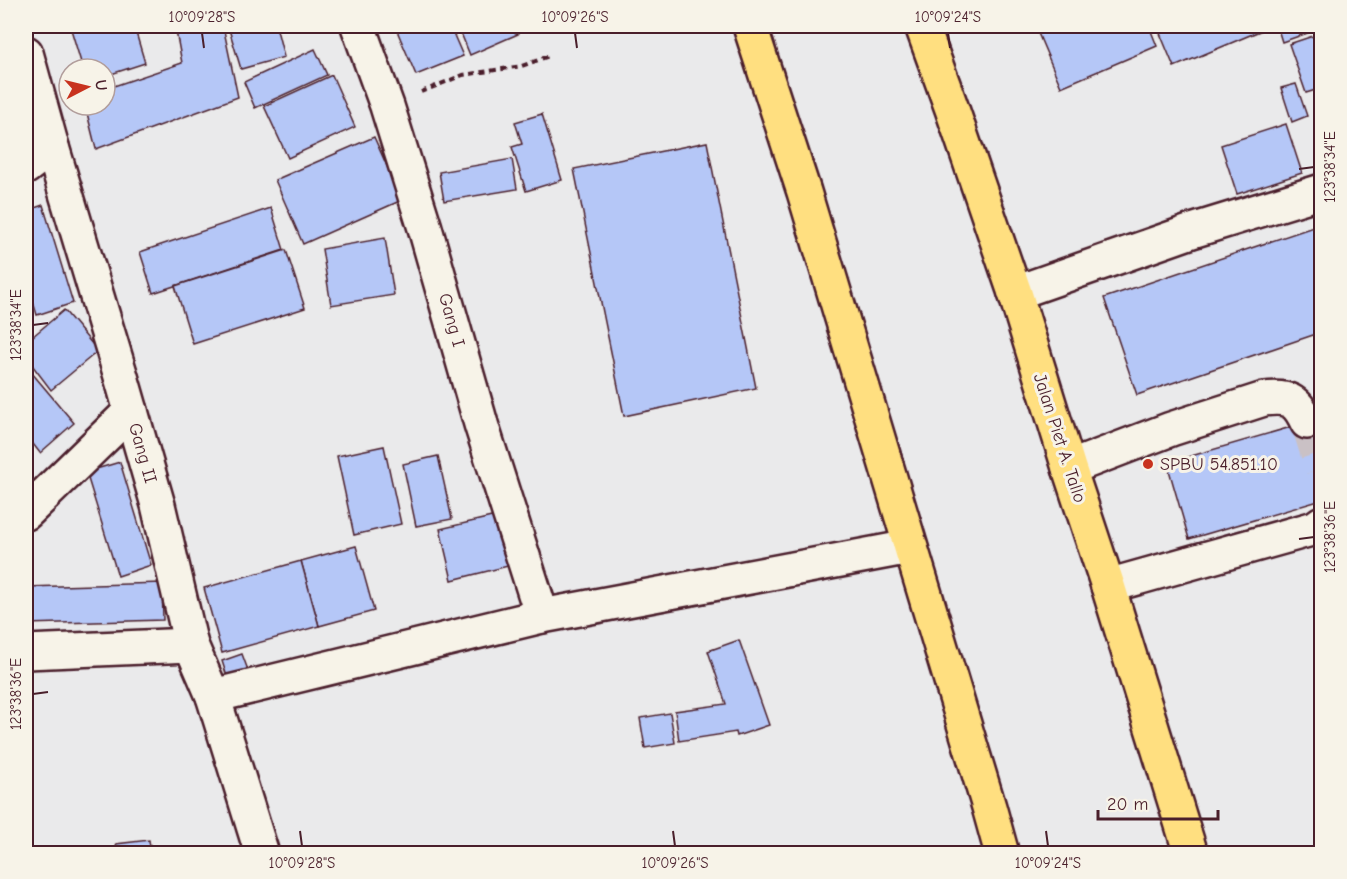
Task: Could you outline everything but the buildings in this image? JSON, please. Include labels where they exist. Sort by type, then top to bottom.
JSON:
[{"type":"main road","points":[[750,26],[804,192],[1002,854]]},
{"type":"main road","name":"Jalan Piet A. Tallo","points":[[922,26],[1015,293],[1191,854]]},
{"type":"street","name":"Gang I","points":[[358,26],[387,106],[425,228],[484,435],[542,616]]},
{"type":"street","name":"Gang II","points":[[26,52],[158,506],[191,645],[213,696],[261,854]]},
{"type":"street","points":[[26,167],[52,147]]},
{"type":"street","points":[[1015,293],[1192,231],[1322,191]]},
{"type":"street","points":[[1069,468],[1171,429],[1264,399],[1285,399],[1296,404],[1302,410],[1307,422]]},
{"type":"street","points":[[26,513],[131,411]]},
{"type":"street","points":[[1108,586],[1315,528],[1322,523]]},
{"type":"street","points":[[213,696],[542,616],[910,548]]},
{"type":"street","points":[[26,652],[191,645]]},
{"type":"path","points":[[387,106],[463,75],[522,66],[549,56]]},
{"type":"tunnel","points":[[1307,422],[1322,469]]},
{"type":"place","name":"SPBU 54.851.10","points":[[1148,464]]}]
